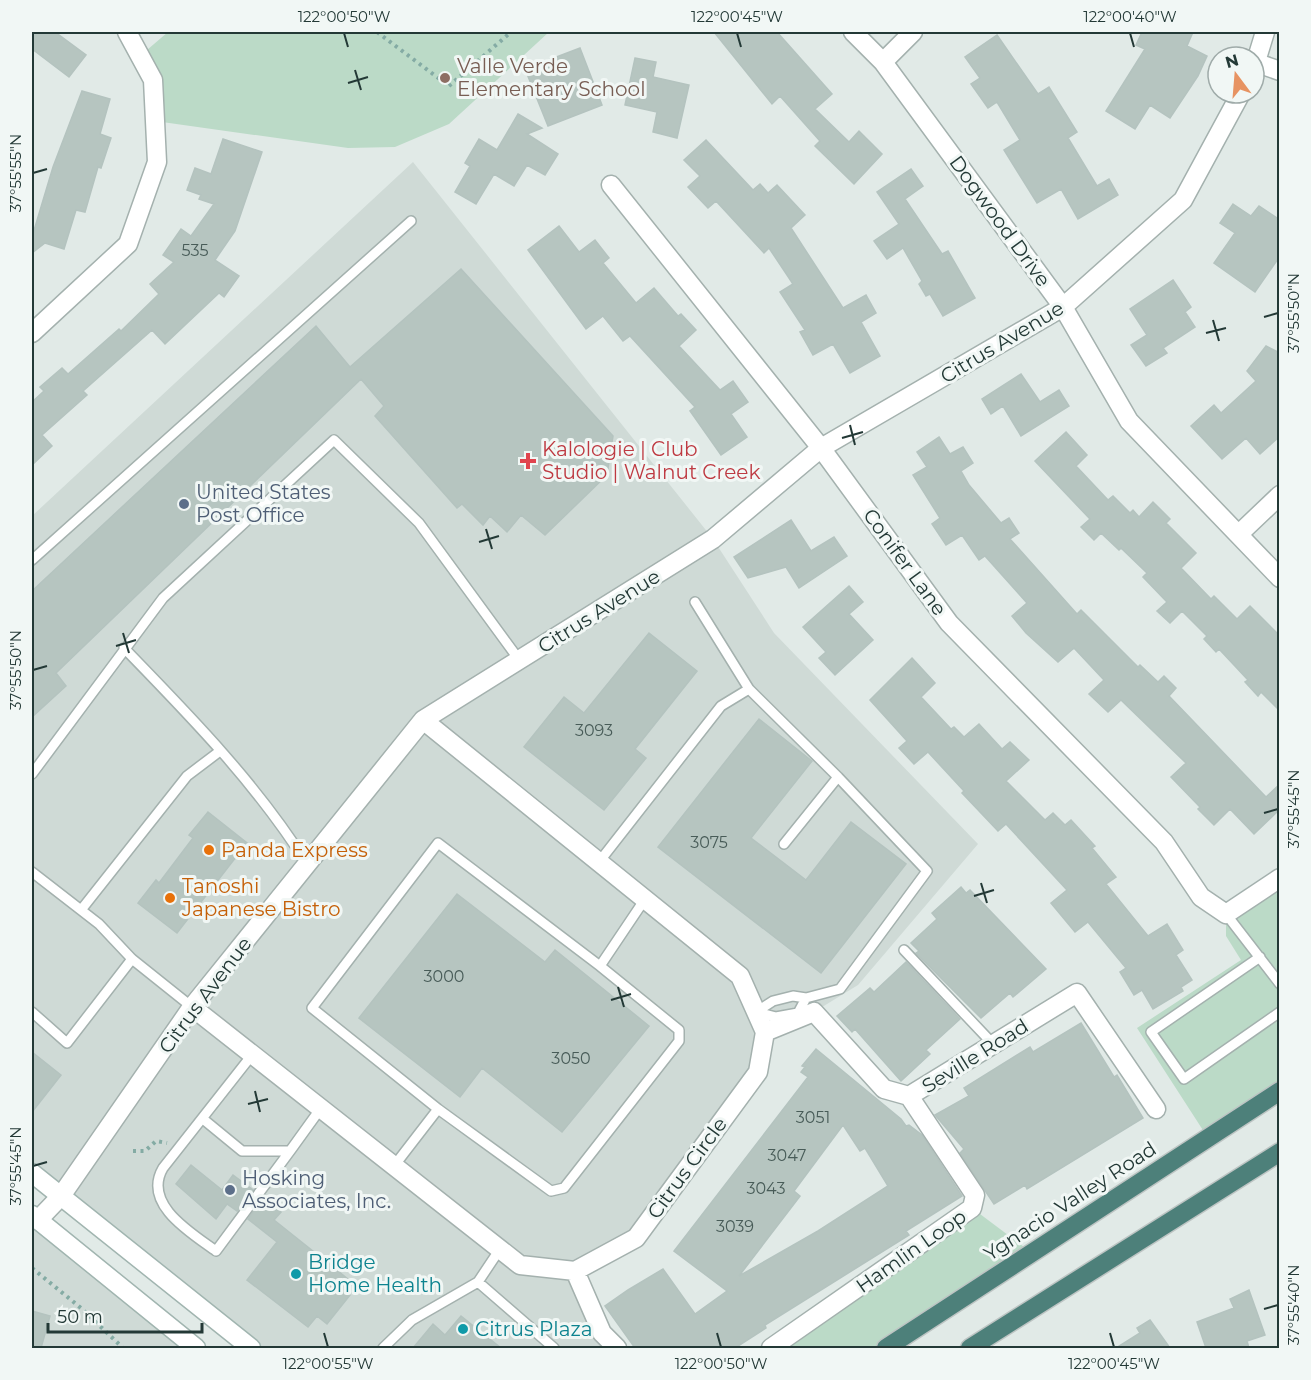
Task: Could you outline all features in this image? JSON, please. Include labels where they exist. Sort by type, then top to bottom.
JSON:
[{"type":"highway","name":"Ygnacio Valley Road","points":[[886,1348],[1280,1091]]},
{"type":"highway","points":[[970,1348],[1280,1152]]},
{"type":"street","points":[[32,333],[128,244],[157,162],[153,80],[127,32]]},
{"type":"street","name":"Dogwood Drive","points":[[853,32],[883,62],[1063,307],[1129,421],[1280,578]]},
{"type":"street","points":[[883,62],[913,32]]},
{"type":"street","name":"Citrus Avenue","points":[[35,1217],[61,1196],[192,1007],[423,720],[713,538],[821,448],[1063,307],[1183,200],[1234,105]]},
{"type":"street","name":"Conifer Lane","points":[[611,185],[821,448],[949,623],[1164,842],[1201,897],[1226,914]]},
{"type":"street","points":[[1239,534],[1280,495]]},
{"type":"street","points":[[423,720],[740,976],[765,1032]]},
{"type":"street","points":[[1226,914],[1280,878]]},
{"type":"street","name":"Seville Road","points":[[765,1032],[814,1012],[884,1089],[909,1096],[1077,993],[1156,1109]]},
{"type":"street","points":[[192,1007],[520,1265],[575,1271],[602,1333],[617,1348]]},
{"type":"street","name":"Citrus Circle","points":[[575,1271],[636,1238],[758,1072],[765,1032]]},
{"type":"street","name":"Hamlin Loop","points":[[771,1348],[972,1208],[975,1195],[909,1096]]},
{"type":"street","points":[[32,1173],[251,1348]]},
{"type":"street","points":[[35,1217],[196,1348]]},
{"type":"lane","points":[[32,560],[411,221]]},
{"type":"lane","points":[[32,774],[98,689],[124,648],[164,598],[334,440],[419,523],[520,660]]},
{"type":"lane","points":[[696,602],[749,689],[838,777],[927,871],[840,989],[806,998],[793,996],[773,1001],[756,1012]]},
{"type":"lane","points":[[124,648],[199,725],[281,823],[307,864]]},
{"type":"lane","points":[[599,862],[721,706],[749,689]]},
{"type":"lane","points":[[81,910],[187,776],[220,750]]},
{"type":"lane","points":[[784,844],[838,777]]},
{"type":"lane","points":[[438,843],[600,966],[679,1030],[679,1041],[564,1188],[550,1191],[438,1109],[312,1008],[438,843]]},
{"type":"lane","points":[[32,872],[99,924],[132,959],[192,1007]]},
{"type":"lane","points":[[600,966],[645,899]]},
{"type":"lane","points":[[1226,914],[1280,984]]},
{"type":"lane","points":[[904,950],[993,1044]]},
{"type":"lane","points":[[1260,957],[1151,1032],[1184,1079],[1280,1012]]},
{"type":"lane","points":[[32,1012],[68,1043],[132,959]]},
{"type":"lane","points":[[756,1012],[776,1017],[798,1013],[806,998]]},
{"type":"lane","points":[[252,1055],[158,1176],[162,1203],[168,1212],[216,1251],[321,1108]]},
{"type":"lane","points":[[394,1166],[438,1109]]},
{"type":"lane","points":[[203,1119],[242,1151],[290,1152]]},
{"type":"lane","points":[[383,1348],[412,1320],[478,1282],[500,1249]]},
{"type":"lane","points":[[478,1282],[554,1348]]},
{"type":"path","points":[[377,32],[449,86],[511,32]]},
{"type":"path","points":[[133,1151],[141,1152],[152,1143],[161,1141],[177,1152]]},
{"type":"path","points":[[32,1268],[81,1308],[123,1348]]},
{"type":"shaded area","points":[[413,162],[713,539],[774,633],[978,844],[858,985],[814,1012],[765,1032],[758,1072],[636,1238],[575,1271],[617,1348],[251,1348],[32,1173],[32,516]]},
{"type":"shaded area","points":[[32,1215],[196,1348],[32,1348]]},
{"type":"green space","points":[[168,32],[549,32],[449,124],[395,147],[348,148],[155,121],[140,56]]},
{"type":"green space","points":[[1279,878],[1279,1091],[1208,1138],[1137,1028],[1241,960],[1226,936],[1226,914]]},
{"type":"green space","points":[[972,1208],[1032,1253],[886,1348],[771,1348]]},
{"type":"building","points":[[32,32],[55,32],[86,55],[69,77],[32,49]]},
{"type":"building","points":[[714,32],[777,32],[832,94],[815,109],[849,142],[859,131],[882,154],[854,184],[815,146],[820,141],[780,96],[772,104]]},
{"type":"building","points":[[1142,32],[1193,32],[1187,46],[1206,56],[1206,58],[1198,76],[1170,118],[1150,105],[1135,129],[1106,111],[1145,49],[1136,45]]},
{"type":"building","points":[[997,35],[1038,94],[1049,87],[1077,132],[1068,138],[1097,186],[1109,179],[1118,195],[1078,219],[1061,189],[1037,203],[1004,150],[1020,140],[997,102],[988,108],[971,84],[980,78],[965,57]]},
{"type":"building","points":[[580,48],[602,105],[548,126],[525,69]]},
{"type":"building","points":[[635,58],[656,62],[653,77],[689,85],[677,138],[653,132],[657,112],[625,105]]},
{"type":"building","points":[[82,91],[110,99],[100,134],[111,138],[101,168],[98,167],[85,212],[76,210],[64,249],[45,243],[32,253],[32,237],[53,167]]},
{"type":"building","points":[[518,114],[542,128],[527,134],[558,154],[545,175],[527,165],[514,186],[494,174],[476,204],[455,192],[470,166],[465,163],[479,139],[497,150]]},
{"type":"building","points":[[223,139],[262,152],[235,231],[215,260],[239,276],[224,297],[219,293],[165,344],[152,330],[83,391],[87,395],[42,435],[52,446],[32,465],[32,402],[44,391],[40,387],[62,368],[68,374],[119,329],[121,331],[159,294],[150,284],[174,262],[163,255],[181,229],[191,236],[214,204],[199,199],[201,195],[187,190],[195,168],[211,174]]},
{"type":"building","points":[[706,140],[753,190],[760,184],[768,193],[777,185],[805,215],[791,228],[843,308],[866,295],[876,313],[861,322],[880,356],[850,373],[833,344],[813,355],[800,332],[805,330],[780,292],[793,284],[769,248],[764,253],[716,201],[708,208],[688,187],[700,176],[684,160]]},
{"type":"building","points":[[911,169],[923,186],[905,199],[942,254],[948,251],[975,298],[943,316],[930,294],[926,296],[919,284],[922,281],[903,248],[887,259],[874,241],[899,224],[877,192]]},
{"type":"building","points":[[1233,204],[1251,216],[1259,206],[1280,220],[1280,256],[1255,292],[1214,263],[1235,233],[1220,223]]},
{"type":"building","points":[[559,226],[579,252],[595,240],[609,258],[603,263],[636,303],[654,288],[678,316],[681,314],[696,330],[679,346],[720,390],[733,381],[748,402],[731,414],[747,437],[721,455],[690,411],[695,407],[630,336],[623,341],[603,316],[586,329],[528,250]]},
{"type":"building","points":[[461,269],[613,436],[607,475],[545,535],[521,515],[507,532],[490,516],[483,525],[462,504],[457,508],[375,416],[384,406],[361,379],[56,673],[66,686],[32,717],[32,591],[316,326],[350,367]]},
{"type":"building","points":[[1173,280],[1191,307],[1185,312],[1195,327],[1163,348],[1167,353],[1146,366],[1131,345],[1147,335],[1130,309]]},
{"type":"building","points":[[1266,346],[1280,353],[1280,436],[1260,454],[1246,438],[1222,459],[1191,426],[1214,405],[1221,413],[1256,381],[1247,371]]},
{"type":"building","points":[[1021,374],[1040,402],[1059,390],[1069,406],[1021,436],[1003,406],[991,414],[982,399]]},
{"type":"building","points":[[1066,432],[1087,455],[1076,466],[1108,500],[1113,496],[1130,513],[1133,510],[1139,517],[1153,502],[1170,519],[1166,523],[1196,553],[1181,568],[1211,599],[1214,596],[1237,619],[1250,606],[1280,636],[1280,711],[1261,692],[1258,696],[1245,682],[1248,680],[1219,649],[1216,652],[1204,639],[1207,636],[1182,611],[1170,623],[1157,611],[1167,602],[1143,577],[1147,573],[1121,548],[1119,550],[1101,533],[1094,540],[1081,527],[1090,519],[1035,461]]},
{"type":"building","points":[[939,437],[950,454],[963,447],[973,463],[961,471],[969,485],[1001,523],[1009,518],[1019,533],[1010,539],[1077,614],[1081,610],[1138,667],[1140,665],[1158,682],[1164,676],[1176,688],[1169,696],[1266,797],[1280,784],[1280,809],[1254,834],[1230,809],[1214,825],[1171,777],[1186,763],[1121,700],[1108,712],[1089,694],[1104,680],[1074,648],[1058,662],[1026,633],[1012,616],[1027,603],[985,556],[979,560],[962,535],[946,545],[932,524],[940,518],[913,475],[927,467],[917,452]]},
{"type":"building","points":[[791,520],[811,551],[834,537],[847,556],[799,588],[786,567],[748,578],[734,557]]},
{"type":"building","points":[[849,586],[863,602],[849,614],[873,640],[835,675],[819,658],[826,652],[803,627]]},
{"type":"building","points":[[649,633],[697,671],[635,749],[646,758],[604,810],[524,747],[564,697],[584,713]]},
{"type":"building","points":[[912,658],[935,683],[921,697],[951,729],[954,727],[964,737],[979,724],[1002,749],[1010,742],[1029,760],[1006,781],[1045,820],[1053,813],[1065,825],[1071,820],[1095,846],[1092,848],[1116,877],[1106,884],[1148,936],[1167,924],[1183,950],[1176,955],[1192,980],[1181,987],[1183,991],[1153,1009],[1142,990],[1134,995],[1120,972],[1126,968],[1088,922],[1075,932],[1051,903],[1067,890],[1006,824],[998,831],[928,752],[914,764],[899,748],[907,741],[870,700]]},
{"type":"building","points":[[759,719],[812,761],[751,838],[806,880],[851,822],[906,864],[821,973],[658,847]]},
{"type":"building","points":[[208,812],[247,843],[177,933],[138,903],[156,880],[159,883],[193,838],[189,835]]},
{"type":"building","points":[[961,887],[966,893],[970,890],[1046,969],[1013,997],[1010,993],[981,1018],[916,953],[919,951],[911,943],[937,919],[932,913]]},
{"type":"building","points":[[457,894],[545,962],[555,950],[649,1026],[562,1132],[482,1068],[460,1097],[359,1018]]},
{"type":"building","points":[[906,962],[960,1019],[926,1050],[930,1054],[901,1081],[855,1029],[852,1032],[837,1016],[870,988],[874,992]]},
{"type":"building","points":[[1081,1023],[1114,1077],[1117,1075],[1143,1118],[1027,1189],[1025,1185],[994,1204],[960,1153],[964,1149],[935,1115],[969,1096],[964,1088],[1030,1047],[1033,1052]]},
{"type":"building","points":[[816,1049],[901,1119],[906,1126],[909,1125],[922,1135],[962,1196],[906,1231],[909,1235],[765,1325],[766,1328],[735,1348],[635,1348],[605,1306],[628,1290],[663,1269],[695,1314],[727,1291],[674,1251],[808,1077],[801,1072],[805,1067],[802,1066]],"holes":[[[843,1125],[860,1151],[865,1148],[888,1186],[818,1231],[739,1276],[800,1196],[794,1191]]]},
{"type":"building","points":[[32,1052],[61,1075],[32,1112]]},
{"type":"building","points":[[191,1165],[222,1190],[233,1175],[253,1190],[237,1211],[227,1204],[216,1219],[176,1184]]},
{"type":"building","name":"Bridge Home Health","points":[[263,1198],[281,1212],[274,1220],[353,1283],[346,1291],[350,1295],[327,1324],[317,1316],[308,1327],[247,1280],[277,1242],[248,1219]]},
{"type":"building","points":[[1249,1290],[1265,1335],[1247,1341],[1249,1348],[1206,1348],[1197,1322],[1234,1308],[1230,1299]]},
{"type":"building","points":[[32,1311],[50,1316],[41,1348],[32,1348]]},
{"type":"building","name":"Citrus Plaza","points":[[461,1316],[501,1348],[413,1348],[433,1324],[445,1335]]},
{"type":"building","points":[[1150,1320],[1170,1348],[1116,1348],[1140,1333],[1137,1328]]},
{"type":"place","name":"Valle Verde Elementary School","points":[[445,78]]},
{"type":"place","name":"Kalologie | Club Studio | Walnut Creek","points":[[528,461]]},
{"type":"place","name":"United States Post Office","points":[[184,504]]},
{"type":"place","name":"Panda Express","points":[[209,850]]},
{"type":"place","name":"Tanoshi Japanese Bistro","points":[[170,898]]},
{"type":"place","name":"Hosking Associates, Inc.","points":[[230,1190]]},
{"type":"place","name":"Bridge Home Health","points":[[296,1274]]},
{"type":"place","name":"Citrus Plaza","points":[[463,1329]]}]
